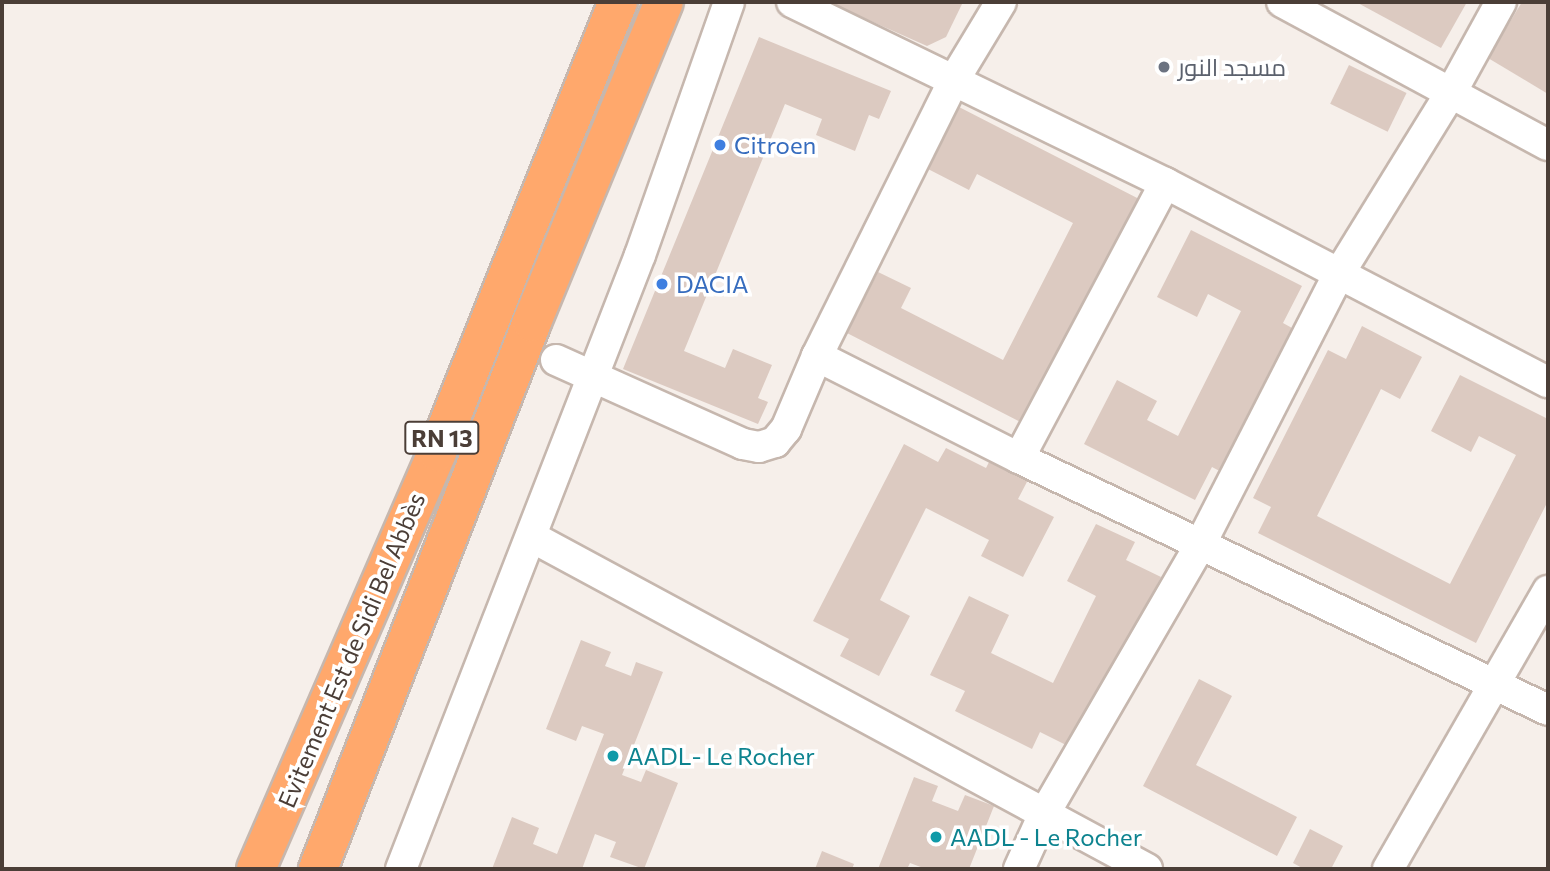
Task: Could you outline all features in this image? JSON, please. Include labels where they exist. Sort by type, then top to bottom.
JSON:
[{"type":"highway","name":"Evitement Est de Sidi Bel Abbès","points":[[256,869],[437,452],[618,2]]},
{"type":"highway","name":"Evitement Est de Sidi Bel Abbès","points":[[318,869],[532,322],[664,2]]},
{"type":"street","points":[[401,869],[593,376],[729,2]]},
{"type":"street","points":[[792,2],[1165,183],[1548,382]]},
{"type":"street","points":[[532,322],[556,360],[719,433],[759,447],[775,442],[786,429],[817,356],[954,80],[1001,2]]},
{"type":"street","points":[[1282,2],[1452,91],[1548,145]]},
{"type":"street","points":[[1019,869],[1043,816],[1200,545],[1340,272],[1452,91],[1501,2]]},
{"type":"street","points":[[1019,458],[1165,183]]},
{"type":"street","points":[[817,356],[1019,458],[1548,710]]},
{"type":"street","points":[[511,381],[556,360]]},
{"type":"street","points":[[532,537],[1043,816],[1147,869]]},
{"type":"street","points":[[1388,869],[1548,592]]},
{"type":"building","points":[[828,2],[963,2],[946,37],[927,46]]},
{"type":"building","points":[[1356,2],[1467,2],[1441,48]]},
{"type":"building","points":[[1522,2],[1548,2],[1548,94],[1488,58]]},
{"type":"building","points":[[759,37],[891,91],[879,119],[869,115],[855,151],[816,135],[822,119],[785,104],[684,351],[725,368],[733,349],[772,365],[758,398],[768,402],[758,424],[623,369]]},
{"type":"building","points":[[1349,65],[1407,93],[1388,132],[1330,104]]},
{"type":"building","points":[[959,107],[1145,202],[1030,427],[847,333],[878,272],[911,288],[901,308],[1003,360],[1073,223],[977,174],[969,190],[928,169]]},
{"type":"building","points":[[1191,230],[1302,286],[1283,323],[1301,333],[1229,476],[1212,467],[1195,500],[1084,444],[1117,380],[1157,401],[1147,420],[1178,436],[1241,311],[1208,294],[1197,317],[1157,297]]},
{"type":"building","points":[[1362,326],[1422,357],[1400,399],[1381,389],[1317,516],[1450,584],[1516,455],[1479,436],[1471,452],[1431,431],[1460,375],[1548,419],[1548,501],[1476,643],[1258,533],[1271,507],[1253,498],[1328,350],[1346,359]]},
{"type":"building","points":[[904,444],[938,462],[946,448],[986,468],[991,458],[1029,478],[1018,499],[1054,517],[1023,577],[981,556],[989,540],[926,508],[880,600],[910,616],[879,676],[840,656],[849,639],[813,621]]},
{"type":"building","points":[[1096,524],[1135,542],[1126,560],[1161,577],[1076,750],[1040,732],[1032,749],[955,711],[965,691],[930,675],[969,596],[1009,615],[991,653],[1053,683],[1096,596],[1067,581]]},
{"type":"building","name":"AADL- Le Rocher","points":[[581,640],[611,652],[605,666],[631,676],[636,662],[663,672],[622,775],[641,782],[646,770],[678,783],[644,869],[610,857],[616,842],[595,834],[582,869],[492,869],[512,817],[539,828],[533,844],[557,854],[604,734],[582,726],[576,741],[546,729]]},
{"type":"building","points":[[1199,679],[1232,696],[1196,765],[1297,817],[1277,856],[1143,786]]},
{"type":"building","name":"AADL - Le Rocher","points":[[914,777],[938,786],[932,801],[958,811],[965,795],[994,806],[969,869],[926,869],[910,863],[907,869],[878,869]]},
{"type":"building","points":[[1310,829],[1343,846],[1331,869],[1304,869],[1293,863]]},
{"type":"building","points":[[822,851],[854,864],[852,869],[815,869]]},
{"type":"place","name":"مسجد النور","points":[[1164,67]]},
{"type":"place","name":"Citroen","points":[[720,145]]},
{"type":"place","name":"DACIA","points":[[662,284]]},
{"type":"place","name":"AADL- Le Rocher","points":[[613,756]]},
{"type":"place","name":"AADL - Le Rocher","points":[[936,837]]}]
